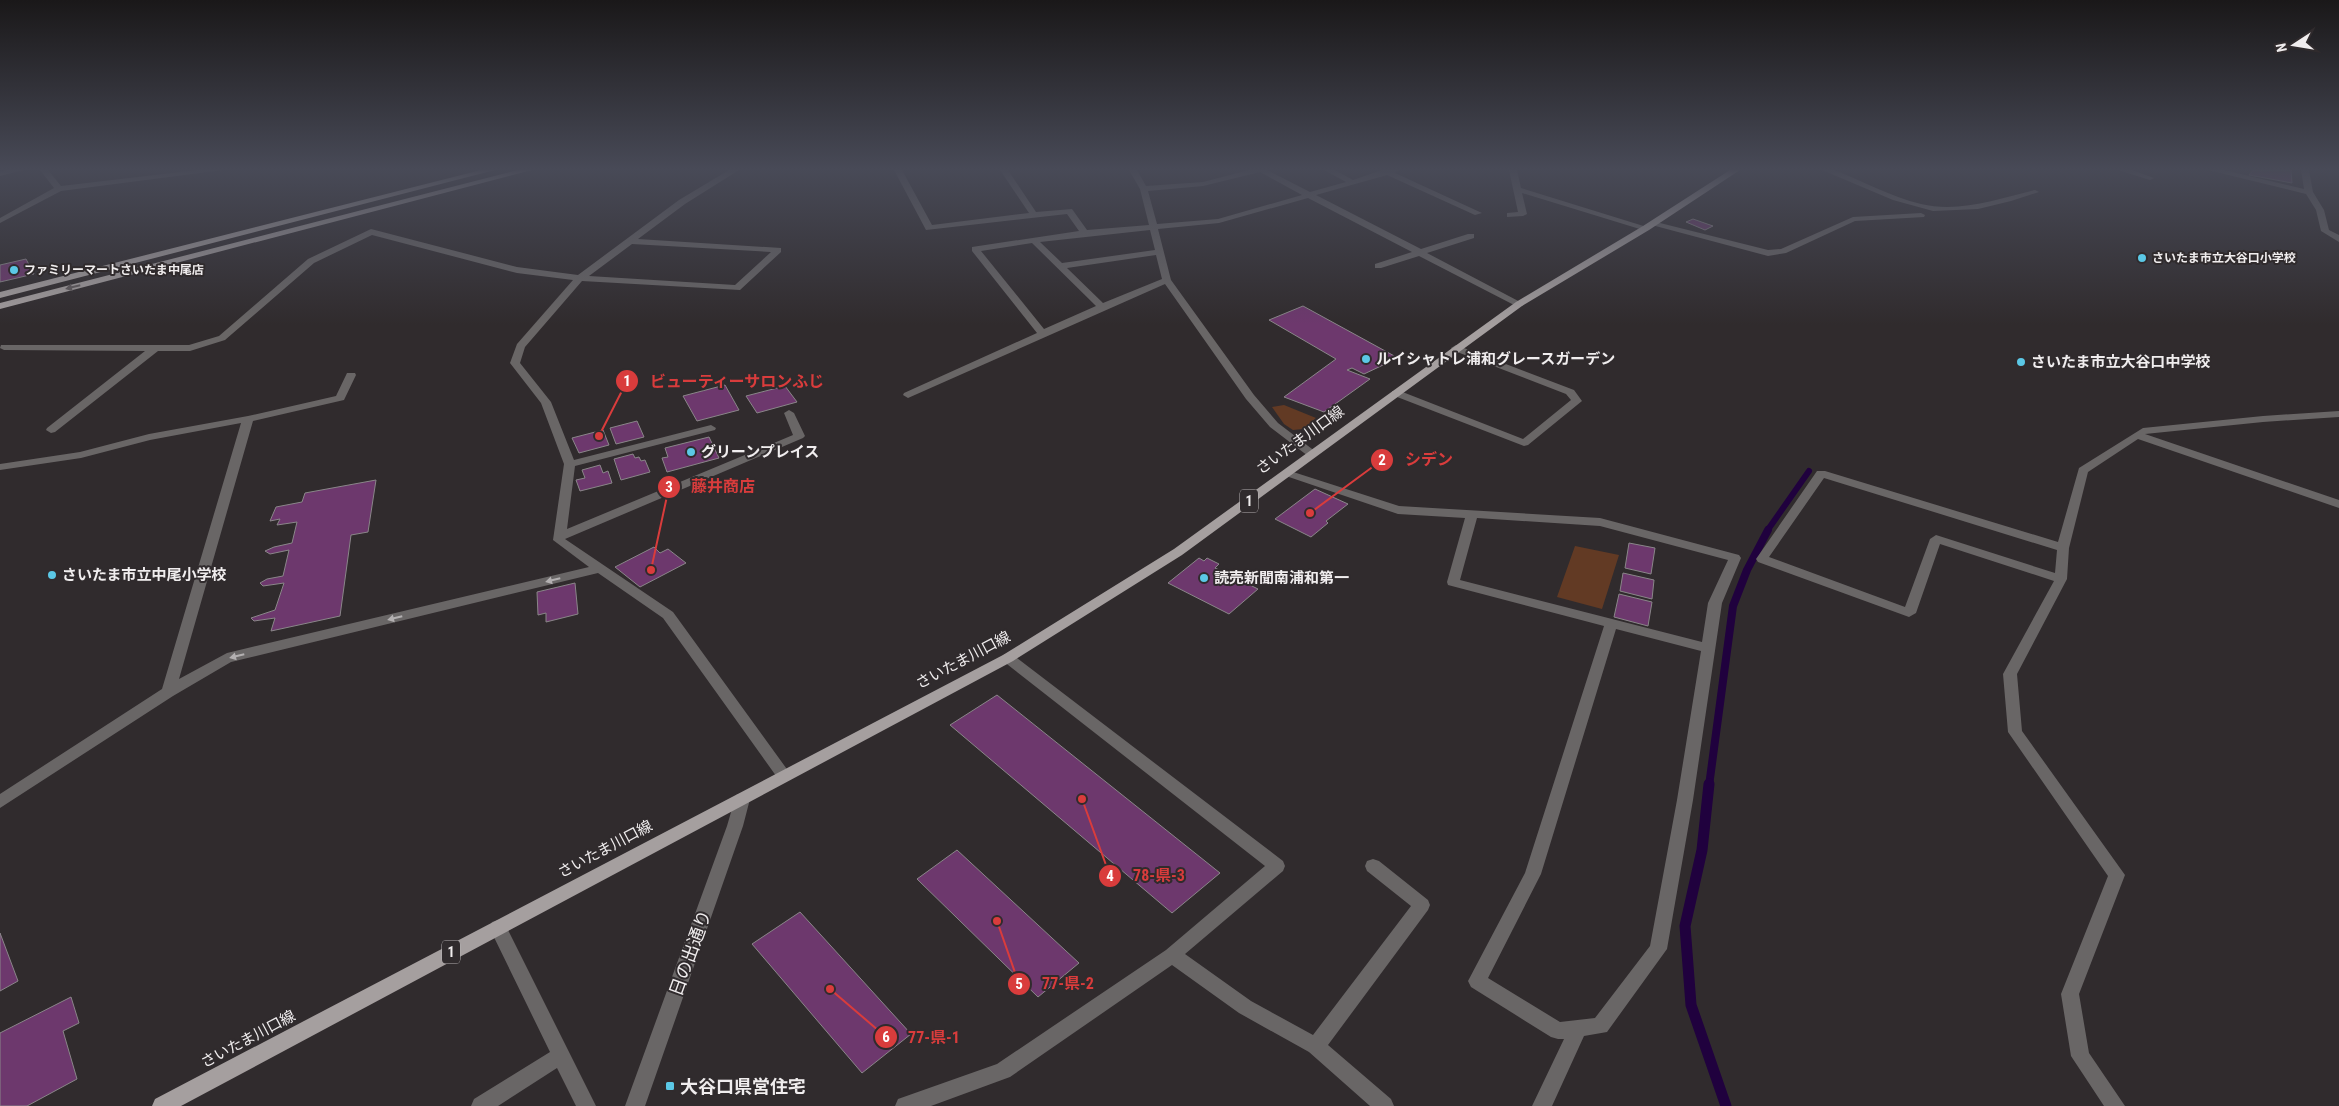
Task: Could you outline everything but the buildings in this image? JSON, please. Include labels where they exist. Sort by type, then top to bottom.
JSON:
[{"type":"main road","points":[[0,295],[288,222]]},
{"type":"main road","points":[[0,306],[328,222]]},
{"type":"main road","name":"さいたま川口線","points":[[162,1106],[1008,658],[1178,552],[1519,304],[1656,222]]},
{"type":"street","points":[[656,222],[580,278],[520,346],[515,363],[546,402],[570,464],[559,540],[668,615],[784,776]]},
{"type":"street","points":[[926,222],[929,228],[981,222]]},
{"type":"street","points":[[1077,222],[1085,233]]},
{"type":"street","points":[[1153,222],[1159,252],[1168,280],[1250,397],[1274,425],[1312,454]]},
{"type":"street","points":[[1044,335],[975,249],[1085,233],[1205,222]]},
{"type":"street","points":[[1360,222],[1519,304]]},
{"type":"street","points":[[1633,222],[1768,253],[1783,251],[1847,222]]},
{"type":"street","points":[[2323,222],[2326,231],[2339,239]]},
{"type":"street","points":[[4,347],[190,348],[222,338],[311,261],[371,232],[517,270],[580,278],[737,288],[778,250],[630,241]]},
{"type":"street","points":[[1378,266],[1471,236]]},
{"type":"street","points":[[1033,240],[1101,306]]},
{"type":"street","points":[[1061,266],[1159,252]]},
{"type":"street","points":[[908,395],[1044,335],[1101,306],[1168,280]]},
{"type":"street","points":[[51,430],[155,348]]},
{"type":"street","points":[[1396,393],[1524,443],[1576,401],[1570,392],[1456,348]]},
{"type":"street","points":[[0,467],[81,455],[149,437],[248,419],[340,398],[351,375]]},
{"type":"street","points":[[559,537],[799,436],[789,413]]},
{"type":"street","points":[[2115,1106],[2080,1056],[2070,994],[2117,874],[2015,732],[2010,674],[2061,579],[2063,548],[2083,470],[2143,431],[2263,418],[2339,414]]},
{"type":"street","points":[[168,692],[248,419]]},
{"type":"street","points":[[570,464],[711,428]]},
{"type":"street","points":[[2137,435],[2339,504]]},
{"type":"street","points":[[1287,473],[1398,510],[1600,522],[1735,558],[1715,603],[1685,800],[1658,949],[1600,1026],[1558,1031],[1477,981],[1533,874],[1611,624]]},
{"type":"street","points":[[2061,579],[1936,539],[1909,613],[1762,559],[1821,473],[2063,548]]},
{"type":"street","points":[[1472,514],[1453,582],[1707,648]]},
{"type":"street","points":[[0,802],[168,692],[227,658],[601,568]]},
{"type":"street","points":[[906,1106],[1003,1071],[1172,955],[1277,866],[1008,658]]},
{"type":"street","name":"日の出通り","points":[[635,1106],[735,826],[742,798]]},
{"type":"street","points":[[1316,1046],[1422,905],[1373,866]]},
{"type":"street","points":[[498,927],[586,1106]]},
{"type":"street","points":[[1172,955],[1245,1007],[1316,1046],[1384,1106]]},
{"type":"street","points":[[1542,1106],[1578,1030]]},
{"type":"street","points":[[481,1106],[561,1055]]},
{"type":"shaded area","points":[[1284,405],[1316,418],[1303,429],[1293,430],[1284,424],[1272,407]]},
{"type":"shaded area","points":[[1575,546],[1619,555],[1602,609],[1557,597]]},
{"type":"waterway","points":[[1767,531],[1809,471]]},
{"type":"waterway","points":[[1709,786],[1733,606],[1747,570],[1768,530]]},
{"type":"waterway","points":[[1709,784],[1702,850],[1685,926],[1691,1005],[1726,1106]]},
{"type":"place","name":"さいたま市立大谷口小学校","points":[[2142,258]]},
{"type":"place","name":"ファミリーマートさいたま中尾店","points":[[14,270]]},
{"type":"place","name":"ルイシャトレ浦和グレースガーデン","points":[[1366,359]]},
{"type":"place","name":"さいたま市立大谷口中学校","points":[[2021,362]]},
{"type":"place","name":"ビューティーサロンふじ","points":[[599,436]]},
{"type":"place","name":"グリーンプレイス","points":[[691,452]]},
{"type":"place","name":"シデン","points":[[1310,513]]},
{"type":"place","name":"藤井商店","points":[[651,570]]},
{"type":"place","name":"さいたま市立中尾小学校","points":[[52,575]]},
{"type":"place","name":"読売新聞南浦和第一","points":[[1204,578]]},
{"type":"place","name":"78-県-3","points":[[1082,799]]},
{"type":"place","name":"77-県-2","points":[[997,921]]},
{"type":"place","name":"77-県-1","points":[[830,989]]},
{"type":"place","name":"大谷口県営住宅","points":[[670,1086]]}]
